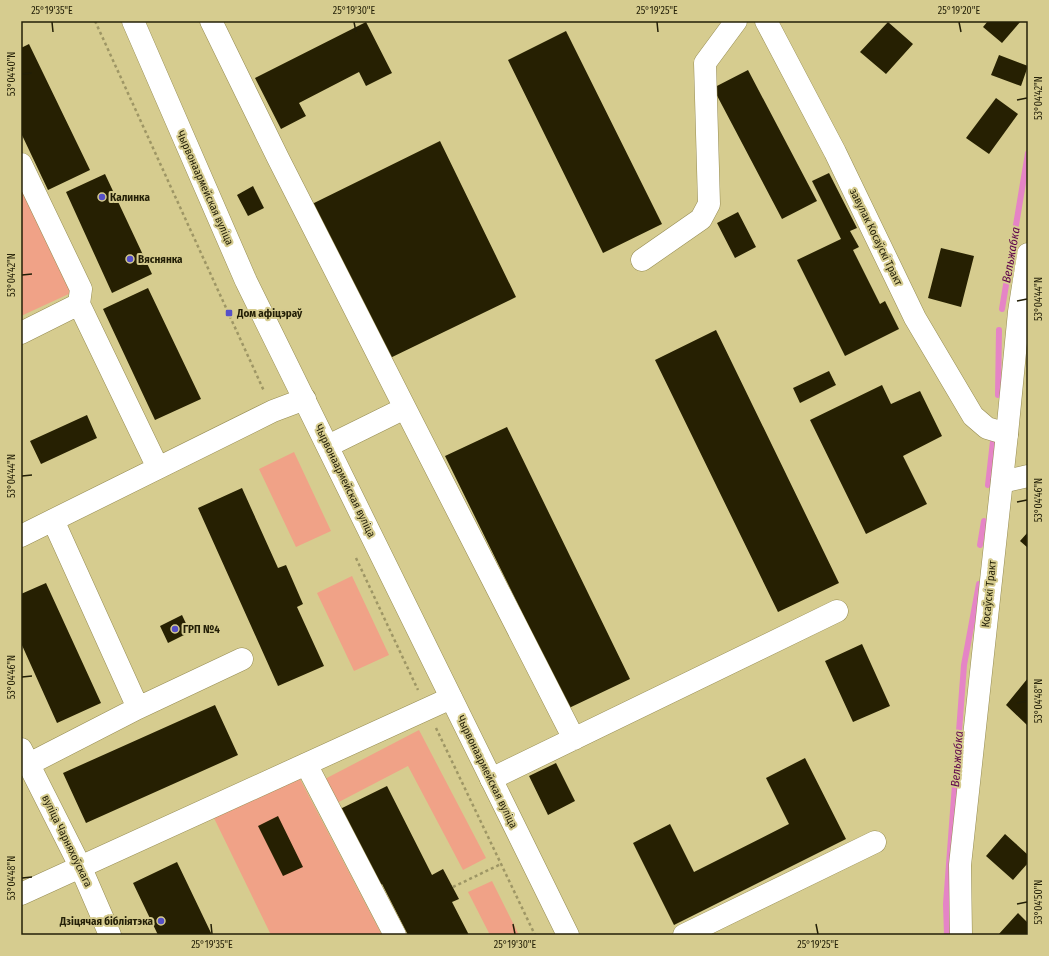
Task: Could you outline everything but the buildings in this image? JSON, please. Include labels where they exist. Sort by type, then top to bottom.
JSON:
[{"type":"main road","name":"Чырвонаармейская вуліца","points":[[133,21],[246,281],[568,935]]},
{"type":"main road","points":[[211,21],[278,158],[574,739]]},
{"type":"main road","points":[[642,260],[701,220],[709,204],[705,63],[736,21]]},
{"type":"main road","name":"завулак Косаўскі Тракт","points":[[766,21],[835,152],[915,318],[973,416],[987,428],[1007,434]]},
{"type":"main road","points":[[22,168],[81,289],[79,304],[158,468]]},
{"type":"main road","name":"Косаўскі Тракт","points":[[961,935],[960,865],[1019,312],[1028,254]]},
{"type":"main road","points":[[21,333],[79,304]]},
{"type":"main road","points":[[21,536],[273,412],[305,399]]},
{"type":"main road","points":[[328,446],[405,408]]},
{"type":"main road","points":[[1002,482],[1028,476]]},
{"type":"main road","points":[[53,520],[138,708]]},
{"type":"main road","points":[[491,779],[837,611]]},
{"type":"main road","points":[[25,757],[138,708],[242,659]]},
{"type":"main road","points":[[21,894],[81,868],[451,698]]},
{"type":"main road","name":"вуліца Чарняхоўскага","points":[[25,757],[81,868],[110,935]]},
{"type":"main road","points":[[306,764],[395,935]]},
{"type":"main road","points":[[684,935],[875,842]]},
{"type":"path","points":[[95,21],[273,412]]},
{"type":"path","points":[[356,558],[535,935]]},
{"type":"path","points":[[453,887],[501,864]]},
{"type":"shaded area","points":[[21,183],[73,292],[21,316]]},
{"type":"shaded area","points":[[294,452],[331,531],[296,547],[259,469]]},
{"type":"shaded area","points":[[352,576],[389,655],[354,671],[317,593]]},
{"type":"shaded area","points":[[419,730],[486,858],[463,870],[408,766],[335,804],[323,780]]},
{"type":"shaded area","points":[[299,777],[382,935],[271,935],[212,814]]},
{"type":"shaded area","points":[[492,881],[519,935],[490,935],[468,892]]},
{"type":"waterway","name":"Вельжабка","points":[[1002,309],[1028,153]]},
{"type":"waterway","name":"Вельжабка","points":[[998,395],[999,330]]},
{"type":"waterway","name":"Вельжабка","points":[[988,485],[993,441]]},
{"type":"waterway","name":"Вельжабка","points":[[980,545],[984,521]]},
{"type":"waterway","name":"Вельжабка","points":[[947,935],[946,904],[964,665],[979,584]]},
{"type":"place","name":"Калинка","points":[[102,197]]},
{"type":"place","name":"Вяснянка","points":[[130,259]]},
{"type":"place","name":"Дом афіцэраў","points":[[229,313]]},
{"type":"place","name":"ГРП №4","points":[[175,629]]},
{"type":"place","name":"Дзіцячая бібліятэка","points":[[161,921]]}]
